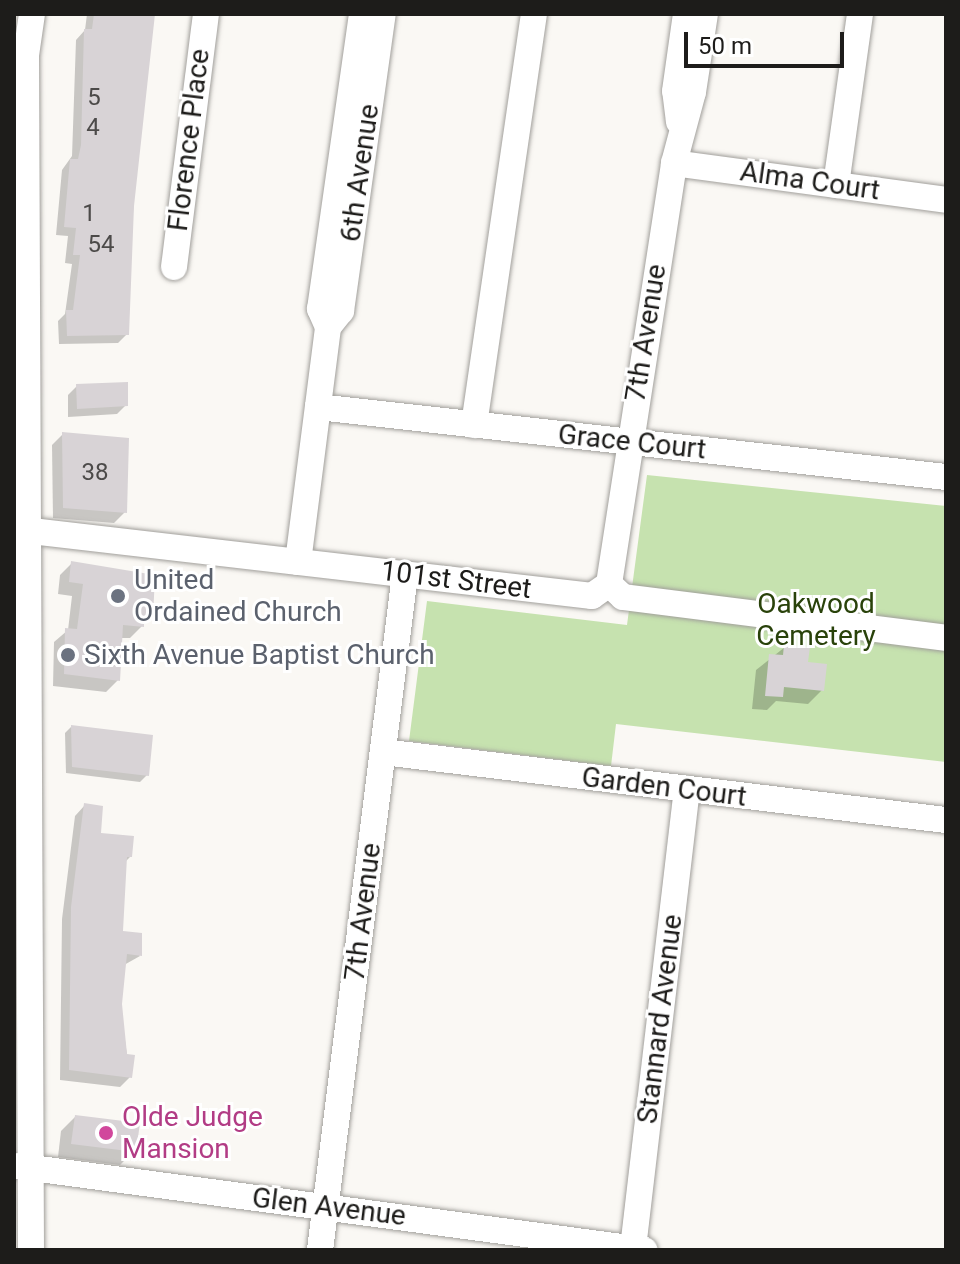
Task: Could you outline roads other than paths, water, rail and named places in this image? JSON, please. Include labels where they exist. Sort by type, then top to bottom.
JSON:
[{"type":"street","points":[[31,1250],[23,1167],[21,530],[26,55],[32,14]]},
{"type":"street","name":"Florence Place","points":[[174,267],[206,14]]},
{"type":"street","name":"6th Avenue","points":[[298,562],[328,327],[320,309],[362,14]]},
{"type":"street","name":"6th Avenue","points":[[328,327],[341,311],[383,14]]},
{"type":"street","points":[[474,425],[534,14]]},
{"type":"street","name":"7th Avenue","points":[[680,130],[675,91],[686,14]]},
{"type":"street","name":"7th Avenue","points":[[609,584],[628,442],[674,163],[680,130],[693,92],[705,14]]},
{"type":"street","points":[[836,185],[860,14]]},
{"type":"street","name":"Alma Court","points":[[674,163],[946,200]]},
{"type":"street","name":"Grace Court","points":[[318,407],[946,477]]},
{"type":"street","name":"101st Street","points":[[21,530],[592,596],[609,584]]},
{"type":"street","name":"7th Avenue","points":[[320,1250],[405,574]]},
{"type":"street","points":[[609,584],[623,597],[946,638]]},
{"type":"street","name":"Garden Court","points":[[383,752],[946,820]]},
{"type":"street","name":"Stannard Avenue","points":[[638,1249],[687,790]]},
{"type":"street","name":"Glen Avenue","points":[[23,1167],[638,1249]]},
{"type":"place","name":"United Ordained Church","points":[[118,596]]},
{"type":"place","name":"Sixth Avenue Baptist Church","points":[[68,655]]},
{"type":"place","name":"Olde Judge Mansion","points":[[106,1133]]},
{"type":"park label","name":"Oakwood Cemetery","points":[[816,620]]}]
